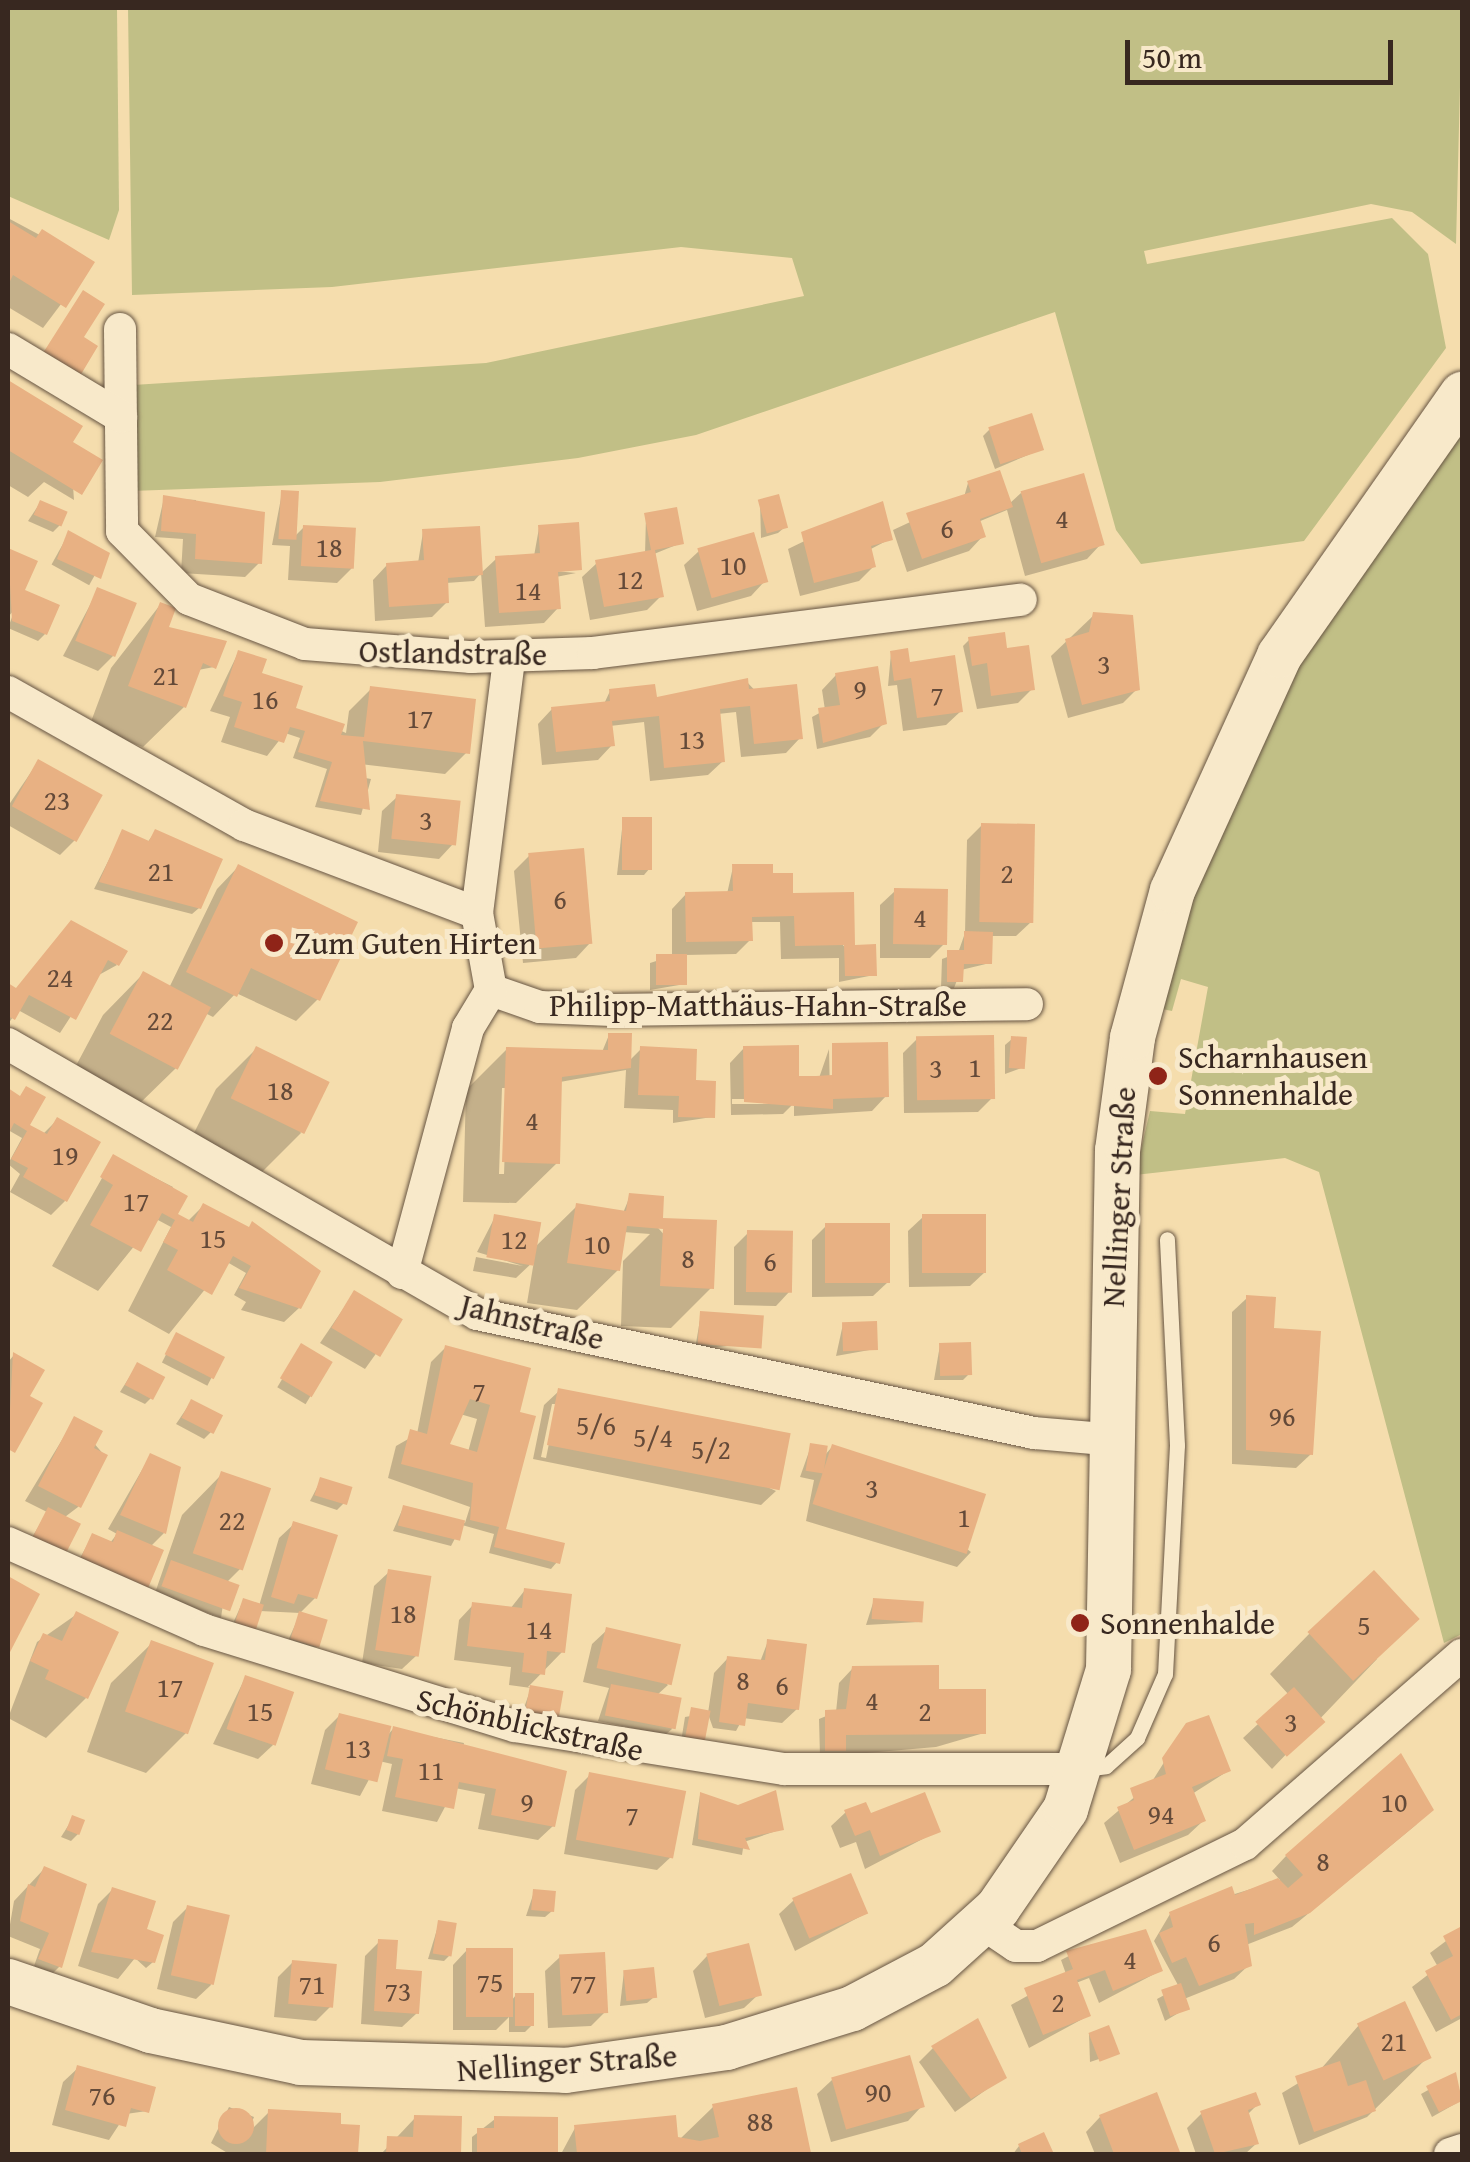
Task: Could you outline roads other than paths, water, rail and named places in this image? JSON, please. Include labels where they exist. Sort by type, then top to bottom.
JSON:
[{"type":"main road","name":"Nellinger Straße","points":[[8,1981],[150,2030],[283,2060],[426,2072],[566,2070],[726,2046],[831,2016],[909,1980],[982,1923],[1048,1842],[1080,1769],[1112,1635],[1114,1183],[1136,1016],[1206,798],[1313,599],[1462,394]]},
{"type":"street","name":"Ostlandstraße","points":[[120,329],[120,528],[190,599],[322,648],[509,658],[744,640],[1021,600]]},
{"type":"street","points":[[8,349],[121,417]]},
{"type":"street","points":[[402,1273],[468,1028],[491,990],[478,913],[509,658]]},
{"type":"street","points":[[8,692],[244,825],[478,913]]},
{"type":"street","name":"Philipp-Matthäus-Hahn-Straße","points":[[491,990],[572,1009],[1027,1004]]},
{"type":"street","name":"Jahnstraße","points":[[8,1044],[477,1314],[1034,1433],[1115,1440]]},
{"type":"street","name":"Schönblickstraße","points":[[8,1543],[188,1624],[531,1729],[784,1769],[1080,1769]]},
{"type":"street","points":[[982,1923],[1012,1944],[1037,1946],[1230,1853],[1457,1670]]},
{"type":"street","points":[[1450,2154],[1462,2150]]},
{"type":"lane","name":"Nellinger Straße","points":[[1080,1769],[1106,1766],[1130,1746],[1165,1674],[1177,1445],[1167,1240]]},
{"type":"place","name":"Zum Guten Hirten","points":[[274,943]]},
{"type":"place","name":"Scharnhausen Sonnenhalde","points":[[1158,1076]]},
{"type":"place","name":"Sonnenhalde","points":[[1080,1623]]}]
